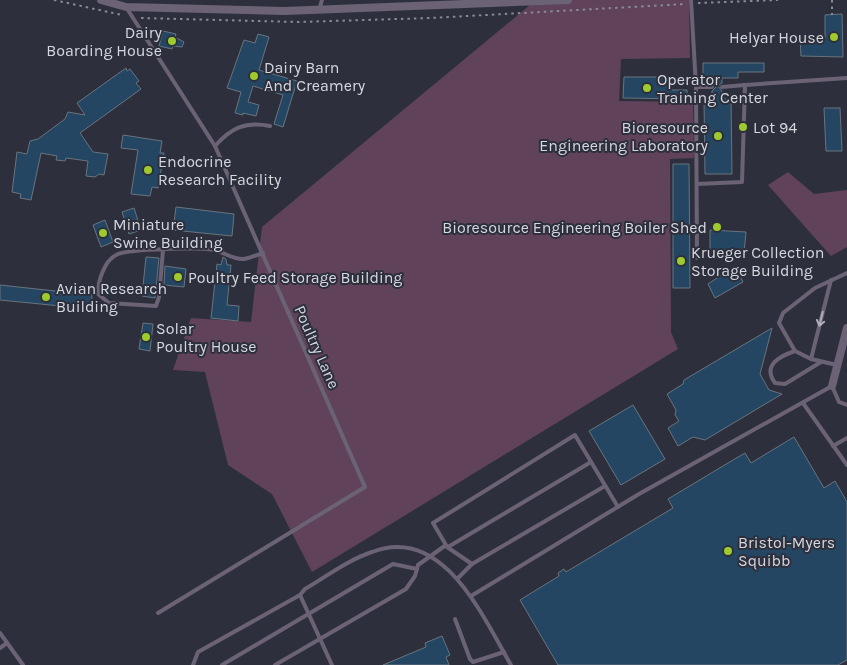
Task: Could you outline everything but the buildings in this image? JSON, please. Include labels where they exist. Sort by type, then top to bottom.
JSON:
[{"type":"street","points":[[101,0],[126,7],[319,10],[472,2],[568,0]]},
{"type":"street","points":[[832,386],[847,328]]},
{"type":"lane","points":[[319,10],[322,0]]},
{"type":"lane","points":[[691,0],[696,87],[697,258]]},
{"type":"lane","name":"Poultry Lane","points":[[126,7],[215,146],[366,487],[158,613]]},
{"type":"lane","points":[[722,87],[847,78]]},
{"type":"lane","points":[[697,184],[742,182],[744,85]]},
{"type":"lane","points":[[696,87],[712,87]]},
{"type":"lane","points":[[215,146],[230,130],[236,127],[257,124],[270,126]]},
{"type":"lane","points":[[163,250],[159,297],[156,306],[109,303],[98,294],[101,276],[108,262],[117,254],[143,250],[163,250],[214,250],[243,259],[262,253]]},
{"type":"lane","points":[[837,365],[811,359],[795,351],[779,323],[783,312],[831,280],[847,273]]},
{"type":"lane","points":[[811,359],[831,280]]},
{"type":"lane","points":[[795,351],[773,362],[770,370],[771,377],[775,383],[785,384],[821,362]]},
{"type":"lane","points":[[471,596],[618,507],[832,386],[839,402],[847,405]]},
{"type":"lane","points":[[803,403],[847,465]]},
{"type":"lane","points":[[472,564],[447,546],[433,523],[575,436],[618,507]]},
{"type":"lane","points":[[833,446],[847,438]]},
{"type":"lane","points":[[275,665],[406,589],[418,565],[447,546],[591,462]]},
{"type":"lane","points":[[458,578],[472,564],[605,486]]},
{"type":"lane","points":[[193,665],[198,652],[300,595],[305,589],[372,551],[399,547],[432,556],[458,578],[471,596],[512,665]]},
{"type":"lane","points":[[222,665],[393,564],[417,569]]},
{"type":"lane","points":[[300,595],[332,665]]},
{"type":"lane","points":[[455,619],[473,662],[504,652]]},
{"type":"lane","points":[[0,633],[23,665]]},
{"type":"lane","points":[[0,648],[7,643]]},
{"type":"path","points":[[832,0],[832,15]]},
{"type":"shaded area","points":[[536,0],[689,0],[690,58],[621,59],[619,101],[693,102],[694,158],[670,159],[671,332],[678,349],[312,572],[272,494],[228,465],[205,372],[173,370],[191,318],[251,322],[262,227]]},
{"type":"shaded area","points":[[788,172],[814,194],[847,190],[847,247],[831,256],[768,185]]},
{"type":"place","name":"Helyar House","points":[[834,37]]},
{"type":"place","name":"Dairy Boarding House","points":[[172,41]]},
{"type":"place","name":"Dairy Barn And Creamery","points":[[254,76]]},
{"type":"place","name":"Operator Training Center","points":[[647,88]]},
{"type":"place","name":"Lot 94","points":[[743,127]]},
{"type":"place","name":"Bioresource Engineering Laboratory","points":[[718,136]]},
{"type":"place","name":"Endocrine Research Facility","points":[[148,170]]},
{"type":"place","name":"Bioresource Engineering Boiler Shed","points":[[717,227]]},
{"type":"place","name":"Miniature Swine Building","points":[[103,233]]},
{"type":"place","name":"Krueger Collection Storage Building","points":[[681,261]]},
{"type":"place","name":"Poultry Feed Storage Building","points":[[178,277]]},
{"type":"place","name":"Avian Research Building","points":[[46,297]]},
{"type":"place","name":"Solar Poultry House","points":[[146,337]]},
{"type":"place","name":"Bristol-Myers Squibb","points":[[728,551]]}]
